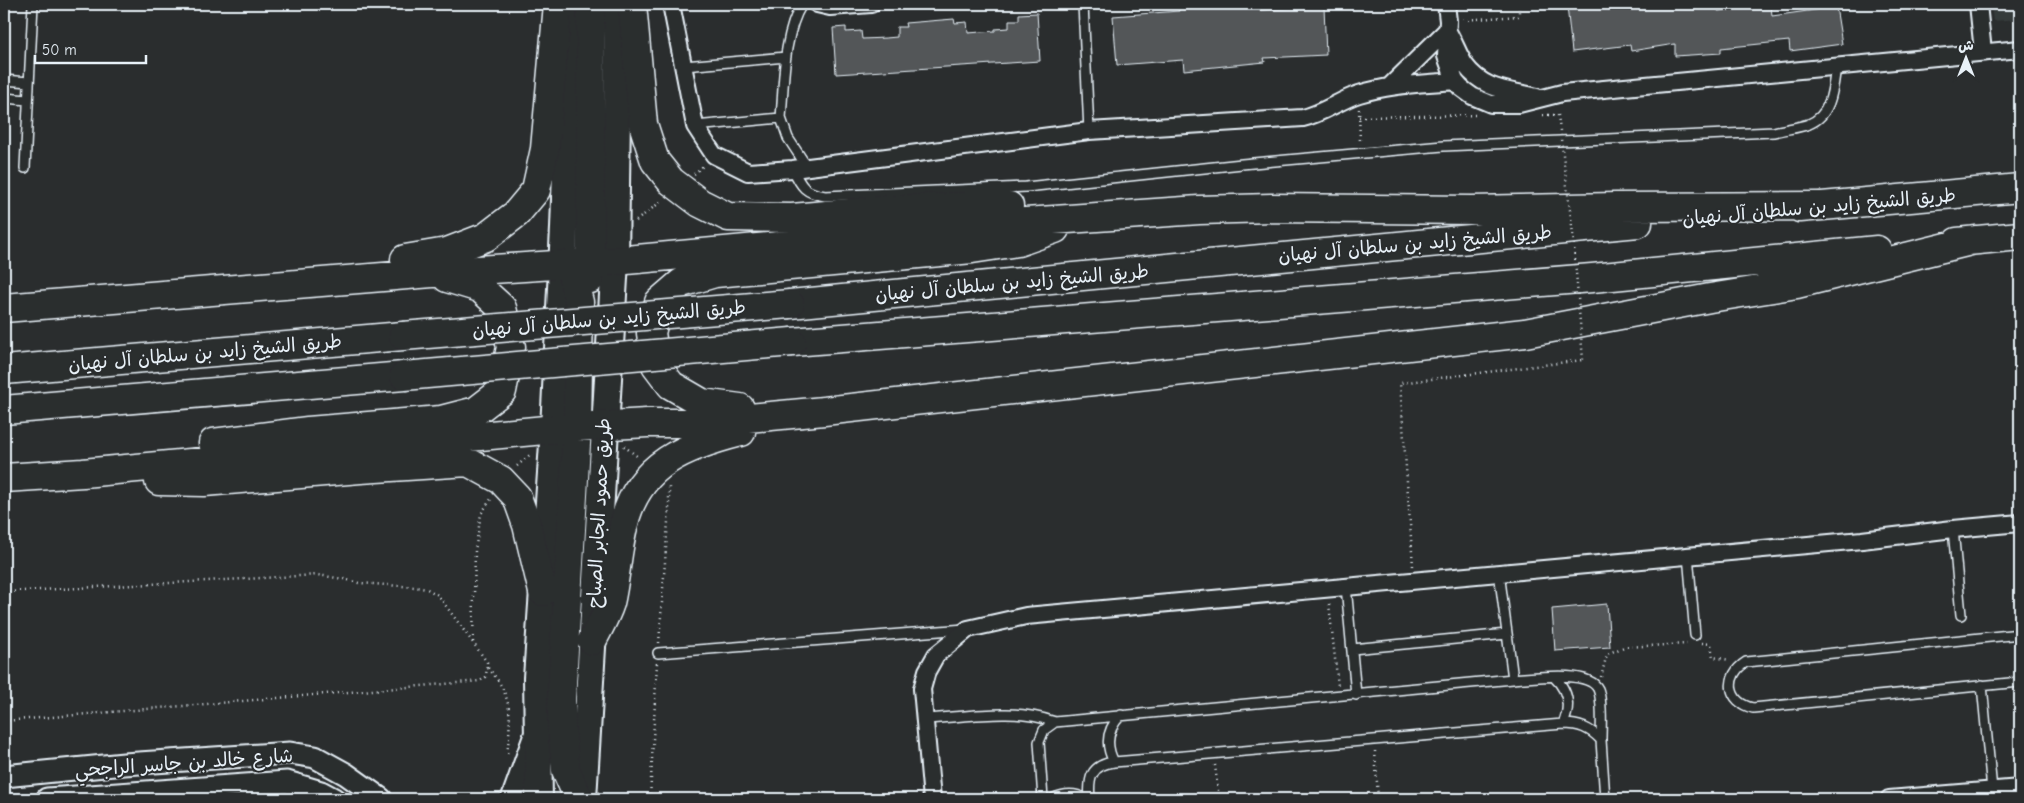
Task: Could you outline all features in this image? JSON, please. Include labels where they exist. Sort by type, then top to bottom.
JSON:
[{"type":"highway","points":[[206,291],[447,252],[486,237],[516,214],[536,190],[545,149],[558,4]]},
{"type":"highway","points":[[588,4],[592,20],[602,261],[590,398],[594,409],[604,425]]},
{"type":"highway","points":[[632,4],[643,124],[654,161],[671,181],[693,198],[728,217],[792,218],[884,210],[966,206],[1027,206],[1084,217]]},
{"type":"highway","name":"طريق الشيخ زايد بن سلطان آل نهيان","points":[[4,370],[790,304],[2020,188]]},
{"type":"highway","points":[[4,308],[602,261],[812,243],[951,227],[1199,210],[1271,208],[1472,210],[1819,206]]},
{"type":"highway","points":[[789,414],[702,403],[671,385],[656,364],[652,341],[651,333],[659,302],[681,283],[715,273],[972,249],[1018,242],[1084,217]]},
{"type":"highway","name":"طريق الشيخ زايد بن سلطان آل نهيان","points":[[4,410],[792,342],[1592,278],[2020,236]]},
{"type":"highway","points":[[4,478],[83,473],[565,428],[695,423],[824,411],[1525,333],[1710,298],[1797,284],[1975,240]]},
{"type":"highway","points":[[562,264],[571,273],[579,302],[565,428],[561,701],[566,770],[579,799]]},
{"type":"highway","points":[[83,473],[135,457],[191,446],[308,430],[441,420],[476,411],[502,391],[511,347],[502,308],[480,288],[432,273]]},
{"type":"highway","points":[[592,641],[609,604],[624,524],[631,500],[654,469],[676,454],[706,441],[824,411]]},
{"type":"highway","points":[[83,473],[133,480],[204,482],[468,462],[501,480],[517,497],[527,525],[543,592]]},
{"type":"main road","points":[[562,264],[572,4]]},
{"type":"main road","points":[[602,261],[615,227],[618,37],[614,4]]},
{"type":"main road","name":"طريق حمود الجابر الصباح","points":[[583,799],[604,425]]},
{"type":"main road","points":[[539,799],[537,678],[543,592],[565,428]]},
{"type":"street","points":[[671,4],[695,126],[714,156],[748,172],[800,168],[1089,131],[1303,118],[1319,114],[1358,94],[1389,87],[1455,81]]},
{"type":"street","points":[[817,4],[830,7],[871,4]]},
{"type":"street","points":[[1446,4],[1448,26],[1446,56],[1455,81],[1472,96],[1491,104],[1519,104],[1562,93],[2020,49]]},
{"type":"street","points":[[1978,4],[1983,52]]},
{"type":"street","points":[[1389,87],[1448,26]]},
{"type":"street","points":[[1448,26],[1465,65],[1482,81],[1500,90],[1538,98]]},
{"type":"street","points":[[932,799],[922,689],[927,671],[936,655],[968,629],[1026,616],[1862,540],[2020,523]]},
{"type":"street","points":[[512,799],[538,727]]},
{"type":"street","name":"شارع خالد بن جاسر الراجحي","points":[[4,776],[290,753],[315,757],[346,774],[381,799]]},
{"type":"street","points":[[157,791],[169,787],[175,781],[175,768],[162,762]]},
{"type":"street","name":"شارع خالد بن جاسر الراجحي","points":[[47,799],[287,782],[321,792],[334,799]]},
{"type":"street","points":[[1889,799],[2020,788]]},
{"type":"lane","points":[[25,168],[33,4]]},
{"type":"lane","points":[[802,4],[796,13],[786,58],[782,118],[800,168],[800,185],[812,194],[825,196],[1026,188],[1361,152],[1453,146],[1774,132],[1810,124],[1826,110],[1832,97],[1836,66]]},
{"type":"lane","points":[[1083,4],[1089,131]]},
{"type":"lane","points":[[684,66],[786,58]]},
{"type":"lane","points":[[4,80],[29,82]]},
{"type":"lane","points":[[4,98],[28,100]]},
{"type":"lane","points":[[695,126],[782,118]]},
{"type":"lane","points":[[1953,529],[1961,615]]},
{"type":"lane","points":[[1688,555],[1696,639]]},
{"type":"lane","points":[[1499,572],[1513,679]]},
{"type":"lane","points":[[1346,586],[1356,695]]},
{"type":"lane","points":[[658,653],[968,629]]},
{"type":"lane","points":[[1352,649],[1507,634]]},
{"type":"lane","points":[[2020,634],[1746,662],[1734,672],[1731,688],[1738,702],[1753,708],[2020,682]]},
{"type":"lane","points":[[1554,677],[1564,688],[1568,702],[1568,710],[1563,724]]},
{"type":"lane","points":[[924,720],[1014,714],[1035,716],[1054,722],[1513,679],[1580,677],[1591,681],[1598,689],[1605,799]]},
{"type":"lane","points":[[1982,686],[1992,790]]},
{"type":"lane","points":[[1114,762],[1108,741],[1112,727],[1121,715]]},
{"type":"lane","points":[[1043,799],[1039,742],[1044,730],[1054,722]]},
{"type":"lane","points":[[1090,799],[1090,780],[1093,773],[1106,763],[1114,762],[1563,724],[1580,725],[1601,740]]},
{"type":"lane","points":[[1052,799],[1061,795],[1072,794],[1085,799]]},
{"type":"path","points":[[1448,26],[1519,16],[1519,4]]},
{"type":"path","points":[[1358,94],[1361,152]]},
{"type":"path","points":[[1414,580],[1400,383],[1583,360],[1573,234],[1558,115],[1538,115]]},
{"type":"path","points":[[1359,117],[1478,116]]},
{"type":"path","points":[[472,642],[475,551],[481,514],[501,480],[535,450]]},
{"type":"path","points":[[650,799],[658,653],[669,508],[669,486],[654,469]]},
{"type":"path","points":[[4,592],[317,575],[359,583],[427,589],[438,595],[487,662],[488,668],[486,677],[480,680],[4,721]]},
{"type":"path","points":[[1327,588],[1339,696]]},
{"type":"path","points":[[1696,639],[1711,644],[1712,657],[1746,662]]},
{"type":"path","points":[[1598,689],[1607,654],[1624,647],[1687,644]]},
{"type":"path","points":[[488,668],[498,679],[506,693],[509,709],[507,760]]},
{"type":"path","points":[[1374,740],[1378,799]]},
{"type":"path","points":[[1214,753],[1219,799]]},
{"type":"shaded area","points":[[1991,4],[2020,4],[2020,19],[1993,21]]},
{"type":"building","points":[[1178,4],[1259,4],[1260,10],[1324,7],[1326,55],[1264,58],[1265,62],[1184,70],[1183,60],[1117,65],[1113,16],[1179,11]]},
{"type":"building","points":[[1610,4],[1611,10],[1648,4],[1718,4],[1718,11],[1771,5],[1772,16],[1836,7],[1842,44],[1790,51],[1789,41],[1721,48],[1721,53],[1675,56],[1675,44],[1631,51],[1630,45],[1572,52],[1567,6]]},
{"type":"building","points":[[1037,13],[1040,61],[836,74],[833,28],[846,27],[846,32],[861,31],[862,39],[886,38],[897,37],[897,27],[906,27],[905,23],[954,19],[955,23],[967,22],[968,33],[1009,28],[1009,20],[1019,20],[1019,14]]},
{"type":"building","points":[[1607,604],[1610,647],[1555,651],[1552,609]]}]
